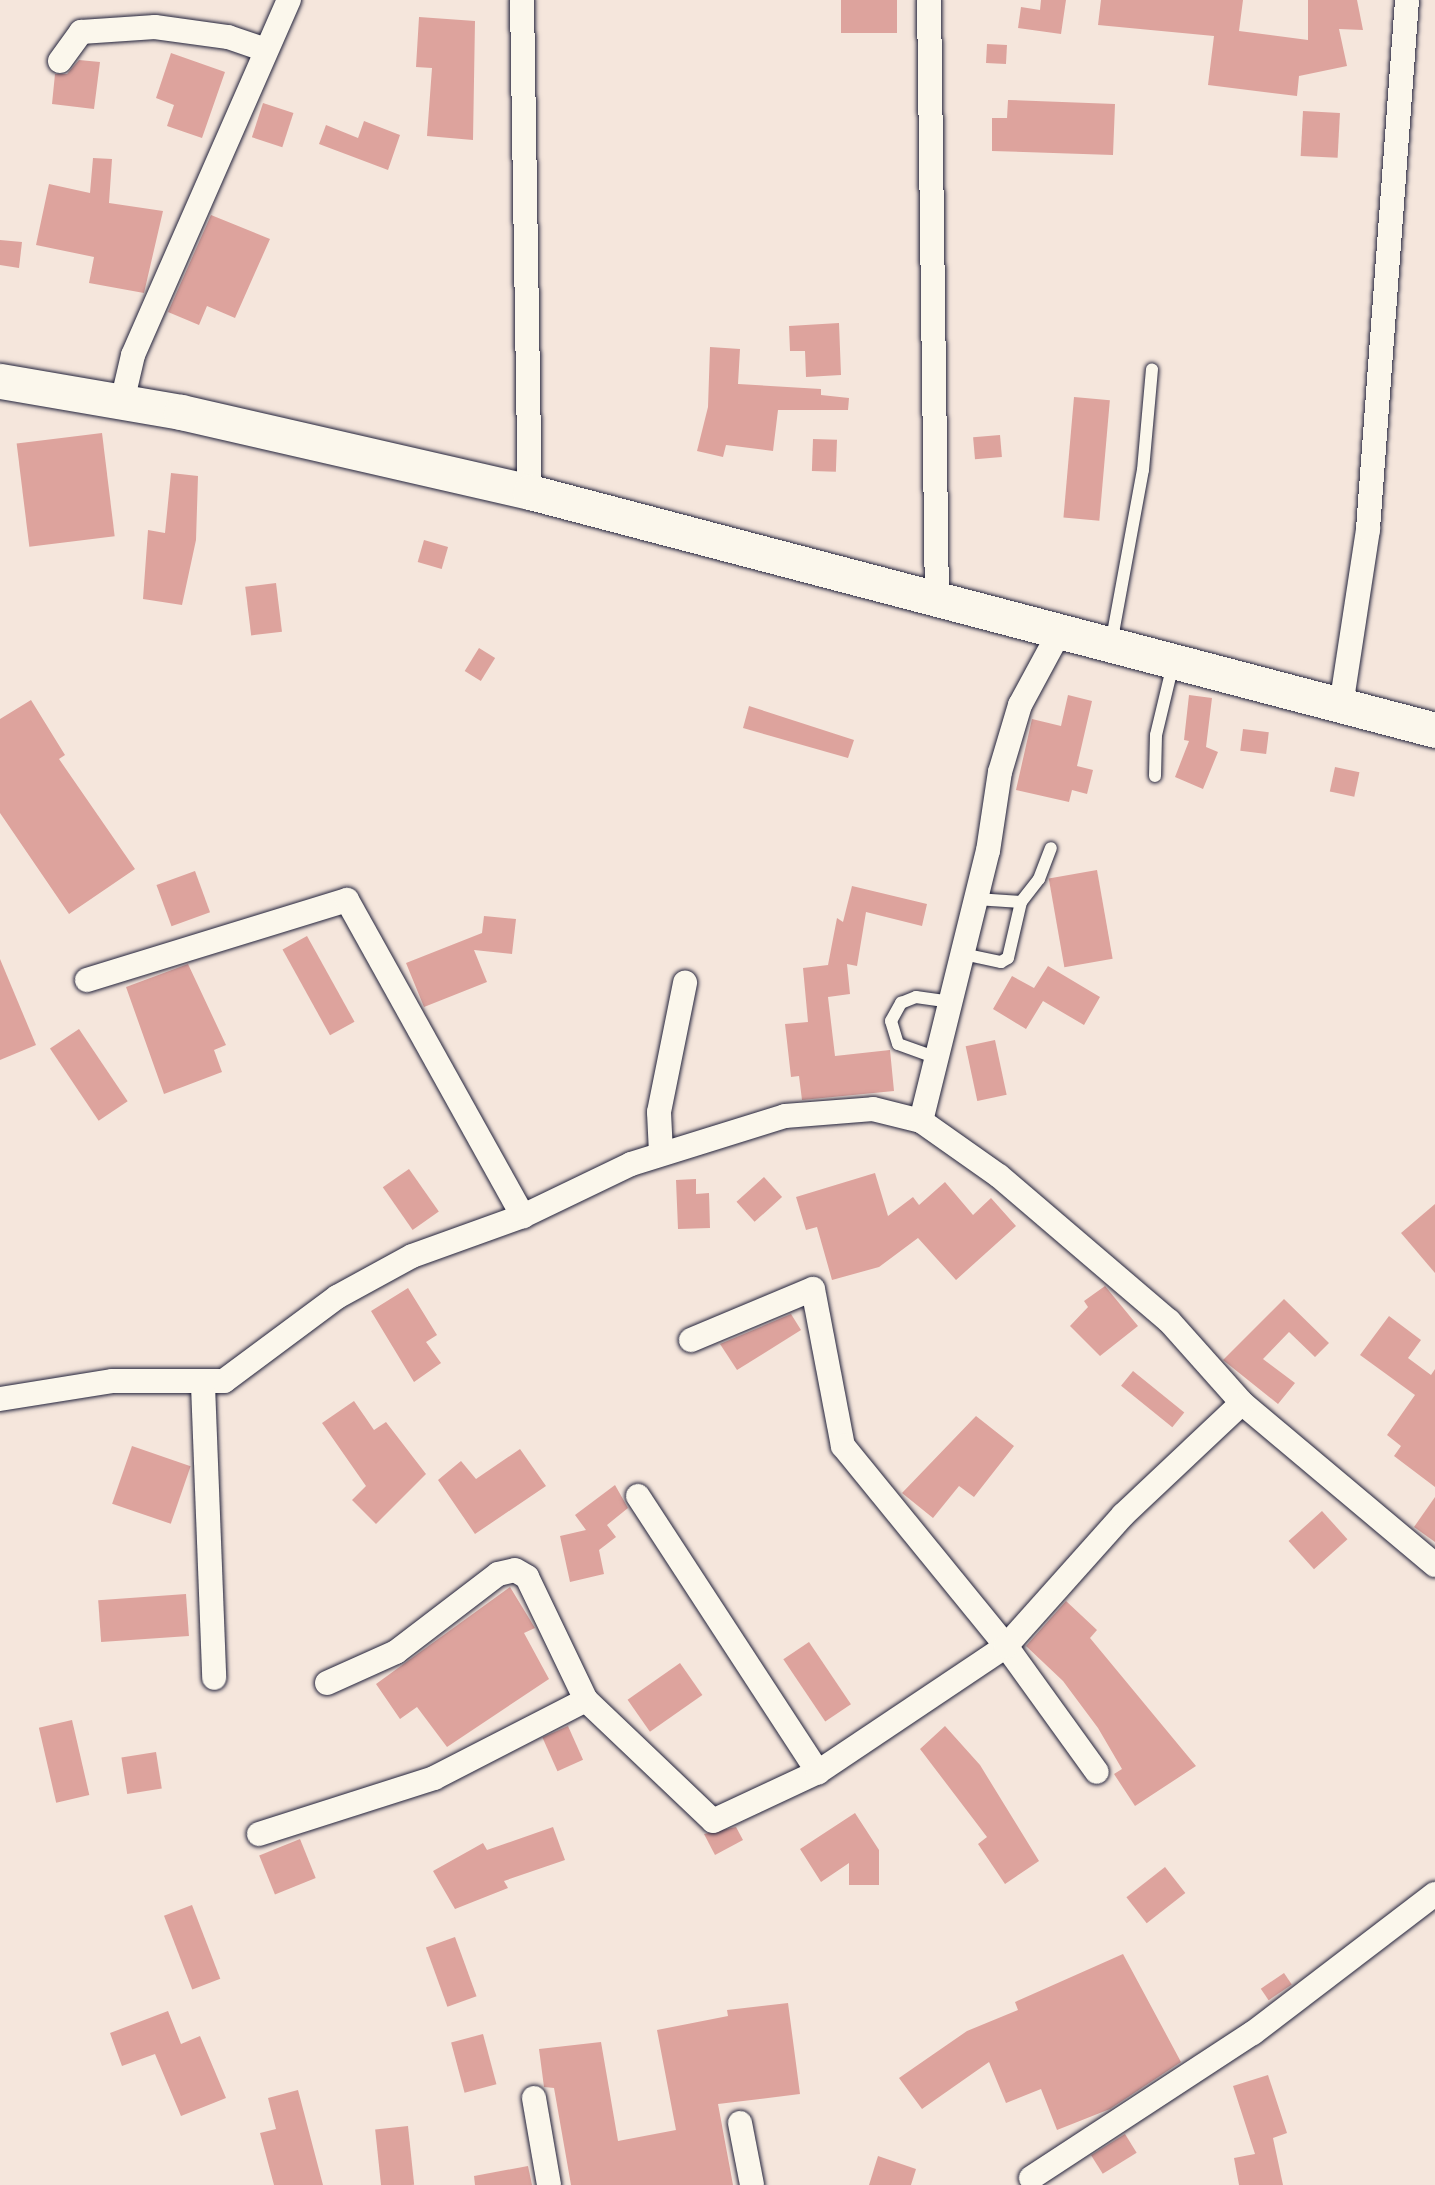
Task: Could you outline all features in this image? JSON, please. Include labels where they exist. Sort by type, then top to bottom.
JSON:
[{"type":"main road","points":[[0,381],[122,402],[530,492],[1435,730]]},
{"type":"street","points":[[122,402],[133,355],[289,0]]},
{"type":"street","points":[[522,0],[530,492]]},
{"type":"street","points":[[929,0],[937,600]]},
{"type":"street","points":[[1342,706],[1368,529],[1407,0]]},
{"type":"street","points":[[61,61],[82,32],[155,27],[228,37],[265,50]]},
{"type":"street","points":[[921,1121],[963,954],[1020,705],[1060,631]]},
{"type":"street","points":[[87,980],[347,900],[523,1216]]},
{"type":"street","points":[[661,1153],[659,1112],[685,983]]},
{"type":"street","points":[[0,1399],[112,1381],[203,1385],[224,1381],[337,1297],[412,1256],[523,1216],[661,1153],[785,1116],[873,1109],[921,1121],[999,1176],[1169,1321],[1242,1403],[1435,1565]]},
{"type":"street","points":[[691,1340],[813,1289],[843,1446],[1006,1646],[1097,1772]]},
{"type":"street","points":[[203,1385],[214,1678]]},
{"type":"street","points":[[327,1683],[396,1652],[498,1574],[515,1570],[527,1577],[586,1700],[713,1821],[818,1772],[1006,1646],[1123,1515],[1242,1403]]},
{"type":"street","points":[[638,1496],[818,1772]]},
{"type":"street","points":[[259,1834],[434,1778],[586,1700]]},
{"type":"street","points":[[1031,2178],[1253,2034],[1435,1894]]},
{"type":"street","points":[[534,2098],[549,2185]]},
{"type":"street","points":[[740,2123],[752,2185]]},
{"type":"lane","points":[[1111,645],[1143,470],[1152,369]]},
{"type":"lane","points":[[1155,776],[1156,735],[1173,662]]},
{"type":"lane","points":[[963,954],[1001,962],[1008,958],[1021,902],[1039,879],[1051,848]]},
{"type":"lane","points":[[976,899],[1021,902]]},
{"type":"lane","points":[[937,1058],[898,1044],[891,1021],[901,1003],[916,997],[950,1002]]},
{"type":"building","points":[[841,0],[897,0],[897,33],[841,33]]},
{"type":"building","points":[[1041,0],[1066,0],[1061,34],[1018,28],[1021,7],[1040,10]]},
{"type":"building","points":[[1101,0],[1243,0],[1239,31],[1308,40],[1308,0],[1357,0],[1363,30],[1339,29],[1347,66],[1299,76],[1297,96],[1208,85],[1214,36],[1098,25]]},
{"type":"building","points":[[419,17],[475,21],[473,140],[427,136],[432,68],[416,67]]},
{"type":"building","points":[[987,44],[1007,45],[1006,64],[986,63]]},
{"type":"building","points":[[171,53],[225,72],[202,138],[167,126],[174,105],[156,98]]},
{"type":"building","points":[[79,60],[100,62],[94,109],[52,104],[55,74],[67,74]]},
{"type":"building","points":[[1008,100],[1115,104],[1113,155],[992,151],[992,118],[1007,118]]},
{"type":"building","points":[[263,103],[293,113],[282,147],[252,137]]},
{"type":"building","points":[[1303,111],[1340,113],[1338,158],[1301,156]]},
{"type":"building","points":[[364,121],[400,135],[388,170],[319,144],[326,125],[358,138]]},
{"type":"building","points":[[93,158],[112,159],[109,203],[163,211],[144,293],[89,283],[94,257],[36,245],[49,184],[90,193]]},
{"type":"building","points":[[211,215],[270,239],[235,318],[207,306],[199,325],[168,312]]},
{"type":"building","points":[[0,240],[22,242],[19,268],[0,265]]},
{"type":"building","points":[[839,323],[841,375],[806,377],[805,351],[790,351],[789,326]]},
{"type":"building","points":[[710,347],[740,349],[738,384],[821,389],[821,395],[849,398],[848,410],[778,410],[773,451],[726,445],[723,457],[697,451],[708,407]]},
{"type":"building","points":[[1074,397],[1110,400],[1099,521],[1063,518]]},
{"type":"building","points":[[102,433],[115,536],[29,547],[17,443]]},
{"type":"building","points":[[1000,435],[1002,457],[975,459],[973,437]]},
{"type":"building","points":[[813,439],[837,440],[836,472],[812,471]]},
{"type":"building","points":[[171,473],[198,476],[196,540],[182,605],[143,599],[148,530],[165,533]]},
{"type":"building","points":[[424,540],[448,547],[442,569],[418,562]]},
{"type":"building","points":[[276,583],[282,632],[251,635],[245,587]]},
{"type":"building","points":[[479,648],[495,658],[481,681],[465,671]]},
{"type":"building","points":[[1068,695],[1092,701],[1077,766],[1093,770],[1087,794],[1072,790],[1069,802],[1016,790],[1032,719],[1061,726]]},
{"type":"building","points":[[1189,695],[1212,698],[1206,747],[1218,752],[1203,789],[1175,777],[1189,741],[1184,740]]},
{"type":"building","points":[[31,700],[65,755],[59,759],[135,869],[69,914],[0,813],[0,719]]},
{"type":"building","points":[[749,706],[854,740],[848,758],[743,728]]},
{"type":"building","points":[[1243,729],[1269,732],[1266,754],[1240,751]]},
{"type":"building","points":[[1335,767],[1359,772],[1354,797],[1330,791]]},
{"type":"building","points":[[1097,870],[1113,959],[1064,967],[1049,879]]},
{"type":"building","points":[[195,871],[210,912],[172,926],[156,885]]},
{"type":"building","points":[[852,886],[927,904],[922,926],[866,912],[857,966],[847,964],[850,994],[828,997],[835,1056],[890,1050],[894,1091],[802,1100],[799,1076],[791,1077],[785,1024],[808,1022],[803,968],[828,965],[837,918],[843,922]]},
{"type":"building","points":[[484,916],[516,919],[512,954],[474,950],[487,982],[424,1007],[406,963],[482,933]]},
{"type":"building","points":[[307,936],[355,1022],[330,1035],[283,950]]},
{"type":"building","points":[[0,959],[36,1045],[0,1060]]},
{"type":"building","points":[[188,964],[226,1045],[214,1050],[222,1072],[164,1094],[126,987]]},
{"type":"building","points":[[1048,966],[1100,997],[1084,1025],[1043,1001],[1026,1029],[993,1009],[1012,976],[1034,988]]},
{"type":"building","points":[[79,1029],[128,1101],[99,1121],[50,1049]]},
{"type":"building","points":[[995,1040],[1007,1095],[977,1101],[966,1046]]},
{"type":"building","points":[[409,1169],[439,1212],[413,1230],[383,1187]]},
{"type":"building","points":[[875,1173],[888,1216],[913,1197],[919,1205],[945,1182],[973,1215],[991,1198],[1016,1226],[956,1280],[918,1238],[879,1267],[832,1280],[817,1227],[806,1230],[796,1197]]},
{"type":"building","points":[[764,1177],[782,1197],[755,1222],[737,1202]]},
{"type":"building","points":[[696,1179],[696,1194],[709,1193],[710,1228],[678,1229],[676,1180]]},
{"type":"building","points":[[1435,1204],[1435,1273],[1401,1233]]},
{"type":"building","points":[[1105,1286],[1138,1326],[1100,1356],[1070,1326],[1088,1307],[1084,1301]]},
{"type":"building","points":[[408,1288],[437,1335],[426,1342],[441,1363],[414,1382],[371,1311]]},
{"type":"building","points":[[1284,1299],[1329,1343],[1315,1357],[1289,1332],[1263,1359],[1295,1383],[1278,1404],[1223,1360]]},
{"type":"building","points":[[791,1314],[801,1330],[737,1370],[720,1344]]},
{"type":"building","points":[[1389,1316],[1421,1340],[1408,1358],[1431,1375],[1435,1369],[1435,1487],[1394,1456],[1401,1446],[1387,1435],[1415,1395],[1360,1355]]},
{"type":"building","points":[[1133,1371],[1184,1413],[1172,1427],[1121,1386]]},
{"type":"building","points":[[354,1401],[374,1430],[386,1422],[426,1474],[376,1524],[352,1500],[366,1486],[322,1423]]},
{"type":"building","points":[[976,1416],[1014,1446],[974,1497],[959,1486],[933,1518],[902,1493]]},
{"type":"building","points":[[132,1446],[191,1466],[171,1524],[112,1504]]},
{"type":"building","points":[[520,1449],[546,1486],[475,1534],[438,1480],[461,1461],[476,1479]]},
{"type":"building","points":[[615,1485],[628,1508],[607,1525],[616,1537],[599,1550],[604,1574],[570,1582],[560,1536],[586,1530],[575,1515]]},
{"type":"building","points":[[1435,1497],[1435,1542],[1414,1527]]},
{"type":"building","points":[[1322,1511],[1347,1539],[1314,1569],[1289,1541]]},
{"type":"building","points":[[510,1587],[535,1628],[524,1633],[549,1679],[447,1747],[417,1707],[400,1719],[376,1684]]},
{"type":"building","points":[[186,1594],[189,1636],[101,1642],[98,1600]]},
{"type":"building","points":[[1066,1601],[1097,1630],[1090,1638],[1196,1766],[1135,1806],[1114,1774],[1122,1769],[1098,1728],[1063,1681],[1026,1646]]},
{"type":"building","points":[[809,1642],[851,1704],[825,1722],[783,1659]]},
{"type":"building","points":[[680,1663],[702,1695],[650,1732],[628,1700]]},
{"type":"building","points":[[72,1720],[89,1795],[56,1803],[39,1728]]},
{"type":"building","points":[[568,1726],[583,1760],[557,1771],[542,1737]]},
{"type":"building","points":[[945,1726],[980,1765],[1039,1861],[1005,1884],[978,1844],[987,1837],[920,1749]]},
{"type":"building","points":[[156,1752],[162,1789],[127,1794],[121,1757]]},
{"type":"building","points":[[855,1813],[879,1850],[879,1885],[849,1885],[849,1863],[821,1882],[800,1849]]},
{"type":"building","points":[[553,1827],[565,1860],[504,1881],[508,1888],[455,1909],[433,1871],[483,1843],[487,1850]]},
{"type":"building","points":[[736,1827],[743,1840],[715,1855],[704,1834]]},
{"type":"building","points":[[300,1839],[316,1878],[275,1894],[259,1855]]},
{"type":"building","points":[[1165,1867],[1185,1893],[1147,1923],[1126,1897]]},
{"type":"building","points":[[192,1905],[220,1979],[192,1990],[164,1916]]},
{"type":"building","points":[[455,1937],[477,1996],[447,2007],[426,1948]]},
{"type":"building","points":[[1123,1954],[1181,2062],[1110,2109],[1057,2130],[1041,2089],[1006,2103],[989,2062],[922,2109],[899,2078],[967,2031],[1018,2010],[1015,2002]]},
{"type":"building","points":[[1284,1973],[1292,1985],[1269,2000],[1261,1989]]},
{"type":"building","points":[[788,2003],[800,2094],[718,2104],[733,2185],[571,2185],[554,2088],[544,2087],[539,2049],[601,2042],[618,2141],[676,2130],[657,2030],[728,2016],[727,2010]]},
{"type":"building","points":[[168,2011],[181,2044],[200,2036],[226,2098],[181,2116],[155,2054],[122,2066],[110,2033]]},
{"type":"building","points":[[483,2034],[496,2084],[465,2093],[451,2043]]},
{"type":"building","points":[[1268,2075],[1287,2133],[1273,2138],[1283,2185],[1239,2185],[1234,2158],[1255,2154],[1233,2086]]},
{"type":"building","points":[[298,2090],[323,2185],[274,2185],[260,2133],[276,2129],[268,2098]]},
{"type":"building","points":[[408,2126],[414,2185],[381,2185],[375,2129]]},
{"type":"building","points":[[1125,2134],[1137,2153],[1103,2174],[1091,2155]]},
{"type":"building","points":[[878,2156],[916,2169],[911,2185],[869,2185]]},
{"type":"building","points":[[528,2166],[532,2185],[475,2185],[474,2176]]}]
